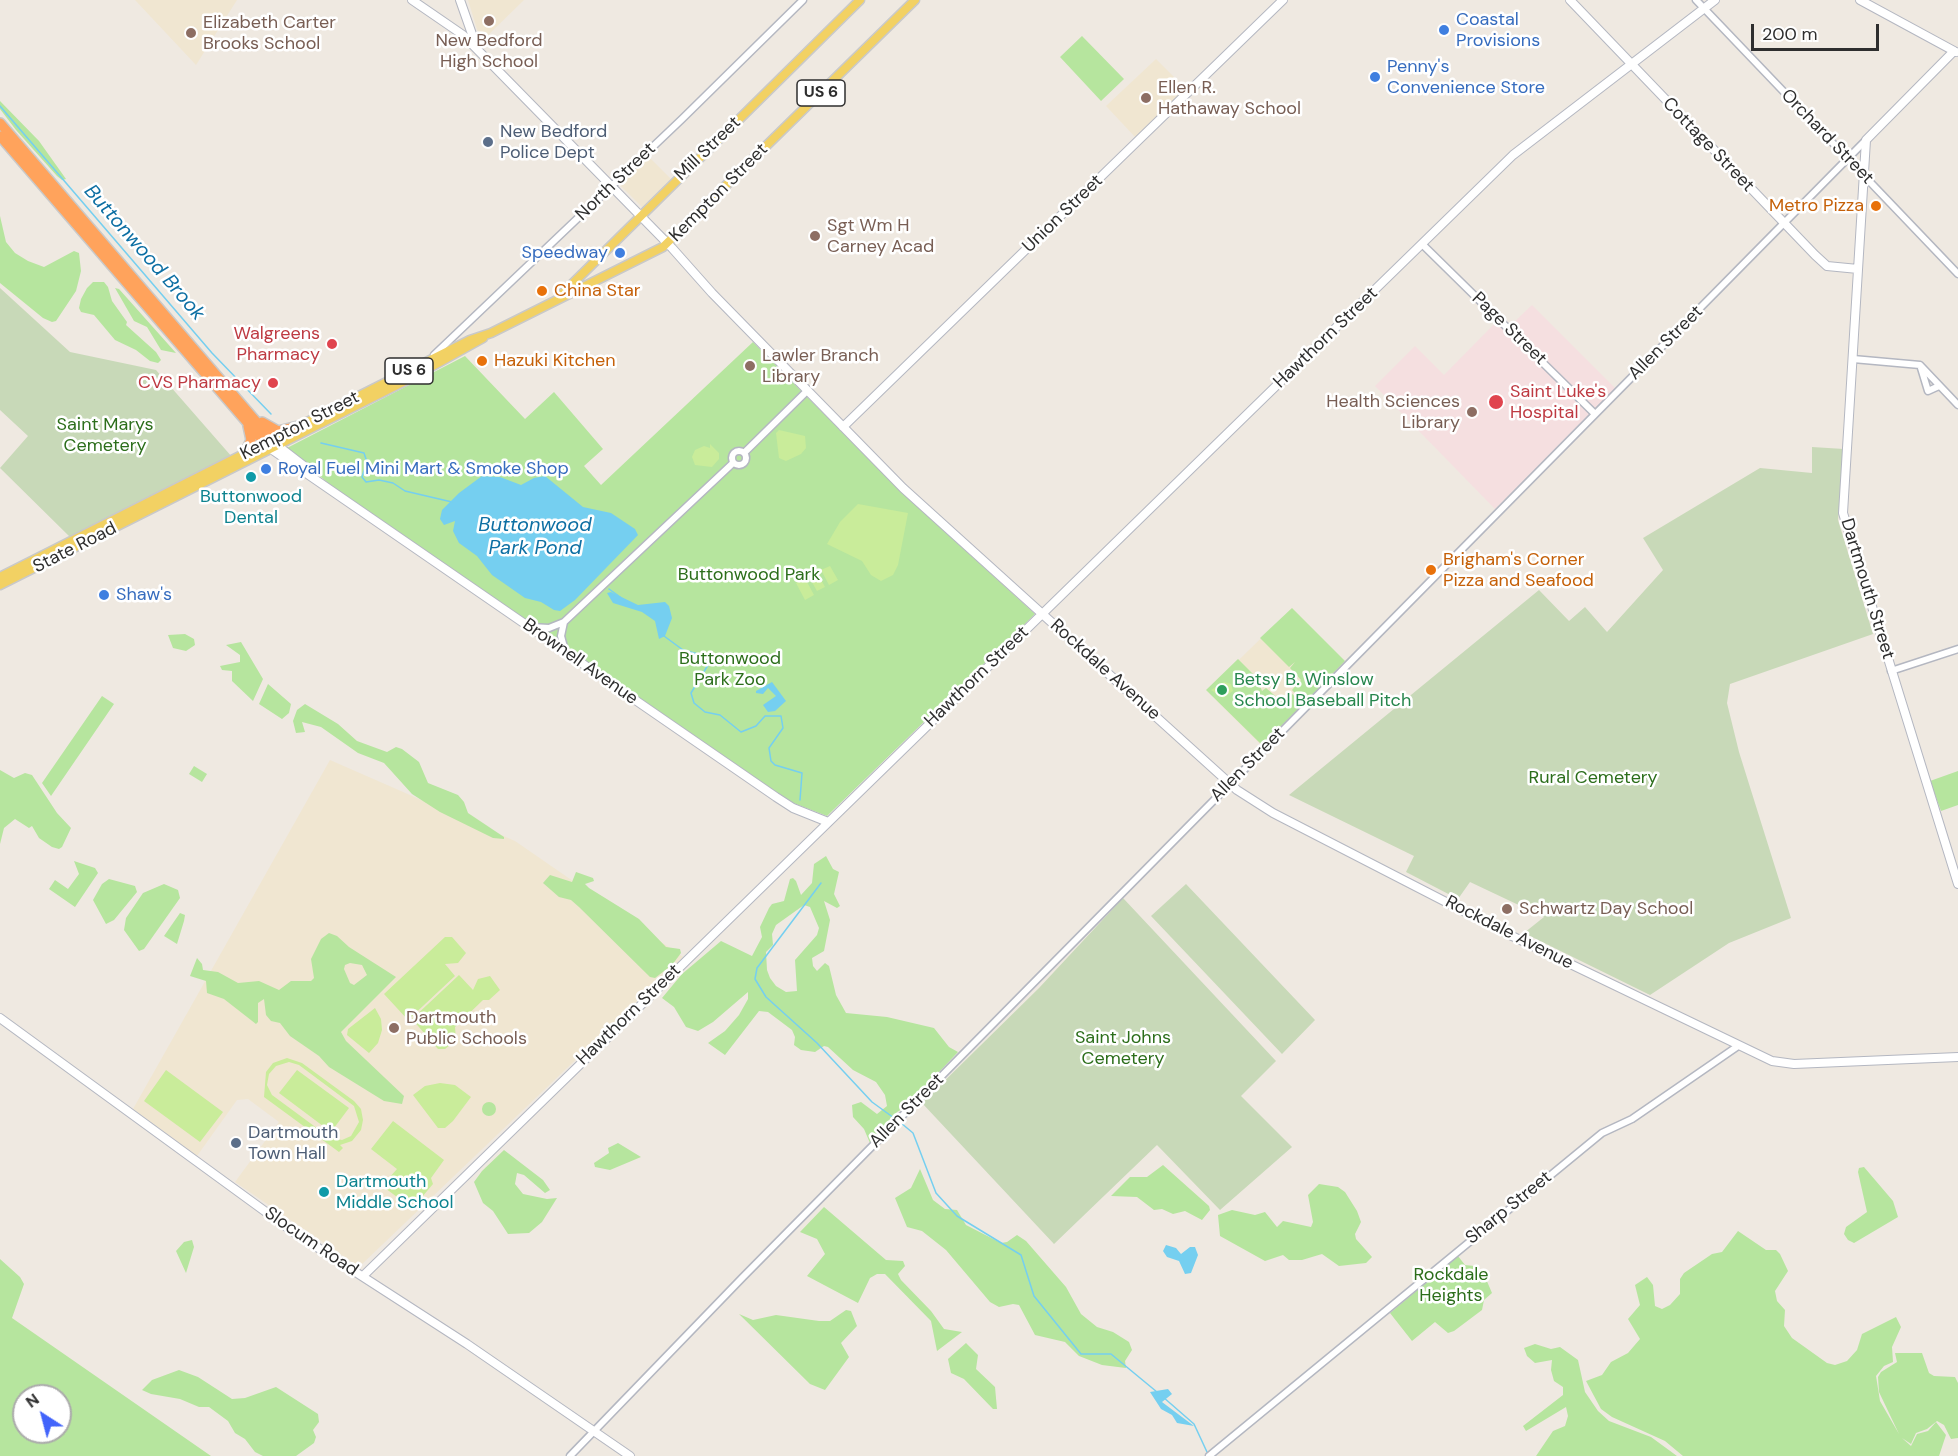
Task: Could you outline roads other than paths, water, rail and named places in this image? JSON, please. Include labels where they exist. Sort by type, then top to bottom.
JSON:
[{"type":"highway","points":[[0,123],[227,387],[272,445]]},
{"type":"highway","points":[[0,136],[248,426],[272,445]]},
{"type":"highway","points":[[227,387],[268,427],[278,431],[302,425]]},
{"type":"highway","points":[[245,453],[251,440],[248,426]]},
{"type":"main road","name":"Rockdale Avenue","points":[[412,0],[452,26],[470,42],[668,243],[807,391],[903,488],[1229,784],[1273,813],[1514,938],[1772,1061],[1789,1064],[1958,1057]]},
{"type":"main road","points":[[460,0],[473,37],[470,42]]},
{"type":"main road","name":"Mill Street","points":[[557,300],[860,0]]},
{"type":"main road","name":"Kempton Street","points":[[147,507],[668,243],[915,0]]},
{"type":"main road","name":"Union Street","points":[[843,427],[1282,0]]},
{"type":"main road","name":"Cottage Street","points":[[1570,0],[1827,266],[1858,269]]},
{"type":"main road","name":"Hawthorn Street","points":[[363,1276],[1513,155],[1715,0]]},
{"type":"main road","points":[[1860,0],[1956,52]]},
{"type":"main road","points":[[452,26],[462,16],[463,10]]},
{"type":"main road","name":"Allen Street","points":[[1866,140],[1956,52]]},
{"type":"main road","name":"Dartmouth Street","points":[[1866,140],[1843,513],[1958,884]]},
{"type":"main road","name":"Kempton Street","points":[[147,507],[245,453],[272,445],[302,425],[428,361],[448,355]]},
{"type":"main road","name":"Brownell Avenue","points":[[272,445],[336,494],[782,801],[828,822]]},
{"type":"main road","name":"State Road","points":[[0,577],[147,507]]},
{"type":"main road","name":"State Road","points":[[0,585],[147,507]]},
{"type":"main road","points":[[810,815],[814,826],[812,836]]},
{"type":"main road","name":"Slocum Road","points":[[0,1018],[277,1220],[630,1456]]},
{"type":"street","name":"North Street","points":[[428,361],[803,0]]},
{"type":"street","name":"Orchard Street","points":[[1696,0],[1958,274]]},
{"type":"street","name":"Allen Street","points":[[570,1456],[1229,784],[1866,140]]},
{"type":"street","name":"Page Street","points":[[1422,244],[1595,414]]},
{"type":"street","points":[[1853,358],[1920,364],[1958,405]]},
{"type":"street","points":[[1920,364],[1928,392],[1939,386]]},
{"type":"street","points":[[528,626],[549,628],[564,622],[733,463],[731,458],[734,453],[744,453],[807,391]]},
{"type":"street","points":[[564,622],[561,636],[565,652]]},
{"type":"street","points":[[1891,671],[1958,649]]},
{"type":"street","name":"Sharp Street","points":[[1209,1456],[1598,1135],[1632,1119],[1738,1046]]},
{"type":"water","name":"Buttonwood Park Pond","points":[[482,476],[500,477],[521,485],[534,478],[545,476],[583,507],[611,513],[635,529],[638,535],[575,600],[560,611],[554,610],[541,602],[525,598],[492,575],[477,556],[459,543],[453,531],[455,521],[444,525],[440,519],[442,510],[459,493]]},
{"type":"water","points":[[611,592],[638,605],[665,602],[669,606],[672,618],[665,636],[659,639],[655,621],[642,612],[613,603],[607,593]]},
{"type":"water","points":[[772,682],[786,701],[775,711],[768,712],[763,705],[776,696],[768,688],[763,694],[756,693],[756,691]]},
{"type":"water","points":[[1166,1245],[1176,1248],[1181,1254],[1190,1247],[1195,1247],[1198,1255],[1191,1273],[1185,1274],[1179,1261],[1167,1257],[1163,1251]]},
{"type":"water","points":[[1168,1389],[1172,1394],[1162,1402],[1194,1426],[1177,1423],[1172,1415],[1161,1409],[1150,1392]]},
{"type":"waterway","name":"Buttonwood Brook","points":[[0,106],[212,353],[271,414]]},
{"type":"waterway","name":"Buttonwood Brook","points":[[321,443],[364,453],[367,462],[362,477],[366,482],[379,480],[393,483],[405,491],[452,502]]},
{"type":"waterway","name":"Buttonwood Brook","points":[[609,589],[623,599]]},
{"type":"waterway","name":"Buttonwood Brook","points":[[664,636],[683,650],[698,654],[708,665],[691,693],[694,703],[705,712],[720,715],[741,732],[756,726],[765,716],[781,716],[783,728],[769,748],[771,761],[775,765],[802,773],[800,800]]},
{"type":"waterway","name":"Buttonwood Brook","points":[[821,883],[757,968],[755,979],[766,997],[817,1043],[872,1102],[894,1118]]},
{"type":"waterway","name":"Buttonwood Brook","points":[[901,1123],[913,1133],[936,1193],[957,1216],[1021,1255],[1034,1296],[1081,1354],[1111,1354],[1157,1392]]},
{"type":"waterway","name":"Buttonwood Brook","points":[[1163,1397],[1194,1424],[1207,1452]]},
{"type":"place","name":"New Bedford High School","points":[[489,21]]},
{"type":"place","name":"Coastal Provisions","points":[[1444,30]]},
{"type":"place","name":"Elizabeth Carter Brooks School","points":[[191,33]]},
{"type":"place","name":"Penny's Convenience Store","points":[[1375,77]]},
{"type":"place","name":"Ellen R. Hathaway School","points":[[1146,98]]},
{"type":"place","name":"New Bedford Police Dept","points":[[488,142]]},
{"type":"place","name":"Metro Pizza","points":[[1876,206]]},
{"type":"place","name":"Sgt Wm H Carney Acad","points":[[815,236]]},
{"type":"place","name":"Speedway","points":[[620,253]]},
{"type":"place","name":"China Star","points":[[542,291]]},
{"type":"place","name":"Walgreens Pharmacy","points":[[332,344]]},
{"type":"place","name":"Hazuki Kitchen","points":[[482,361]]},
{"type":"place","name":"Lawler Branch Library","points":[[750,366]]},
{"type":"place","name":"CVS Pharmacy","points":[[273,383]]},
{"type":"place","name":"Saint Luke's Hospital","points":[[1496,402]]},
{"type":"place","name":"Health Sciences Library","points":[[1472,412]]},
{"type":"place","name":"Royal Fuel Mini Mart & Smoke Shop","points":[[266,469]]},
{"type":"place","name":"Buttonwood Dental","points":[[251,477]]},
{"type":"place","name":"Brigham's Corner Pizza and Seafood","points":[[1431,570]]},
{"type":"place","name":"Shaw's","points":[[104,595]]},
{"type":"place","name":"Betsy B. Winslow School Baseball Pitch","points":[[1222,690]]},
{"type":"place","name":"Schwartz Day School","points":[[1507,909]]},
{"type":"place","name":"Dartmouth Public Schools","points":[[394,1028]]},
{"type":"place","name":"Dartmouth Town Hall","points":[[236,1143]]},
{"type":"place","name":"Dartmouth Middle School","points":[[324,1192]]},
{"type":"park label","name":"Saint Marys Cemetery","points":[[105,435]]},
{"type":"park label","name":"Buttonwood Park","points":[[749,575]]},
{"type":"park label","name":"Buttonwood Park Zoo","points":[[730,669]]},
{"type":"park label","name":"Rural Cemetery","points":[[1593,778]]},
{"type":"park label","name":"Saint Johns Cemetery","points":[[1123,1048]]},
{"type":"park label","name":"Rockdale Heights","points":[[1451,1285]]}]
